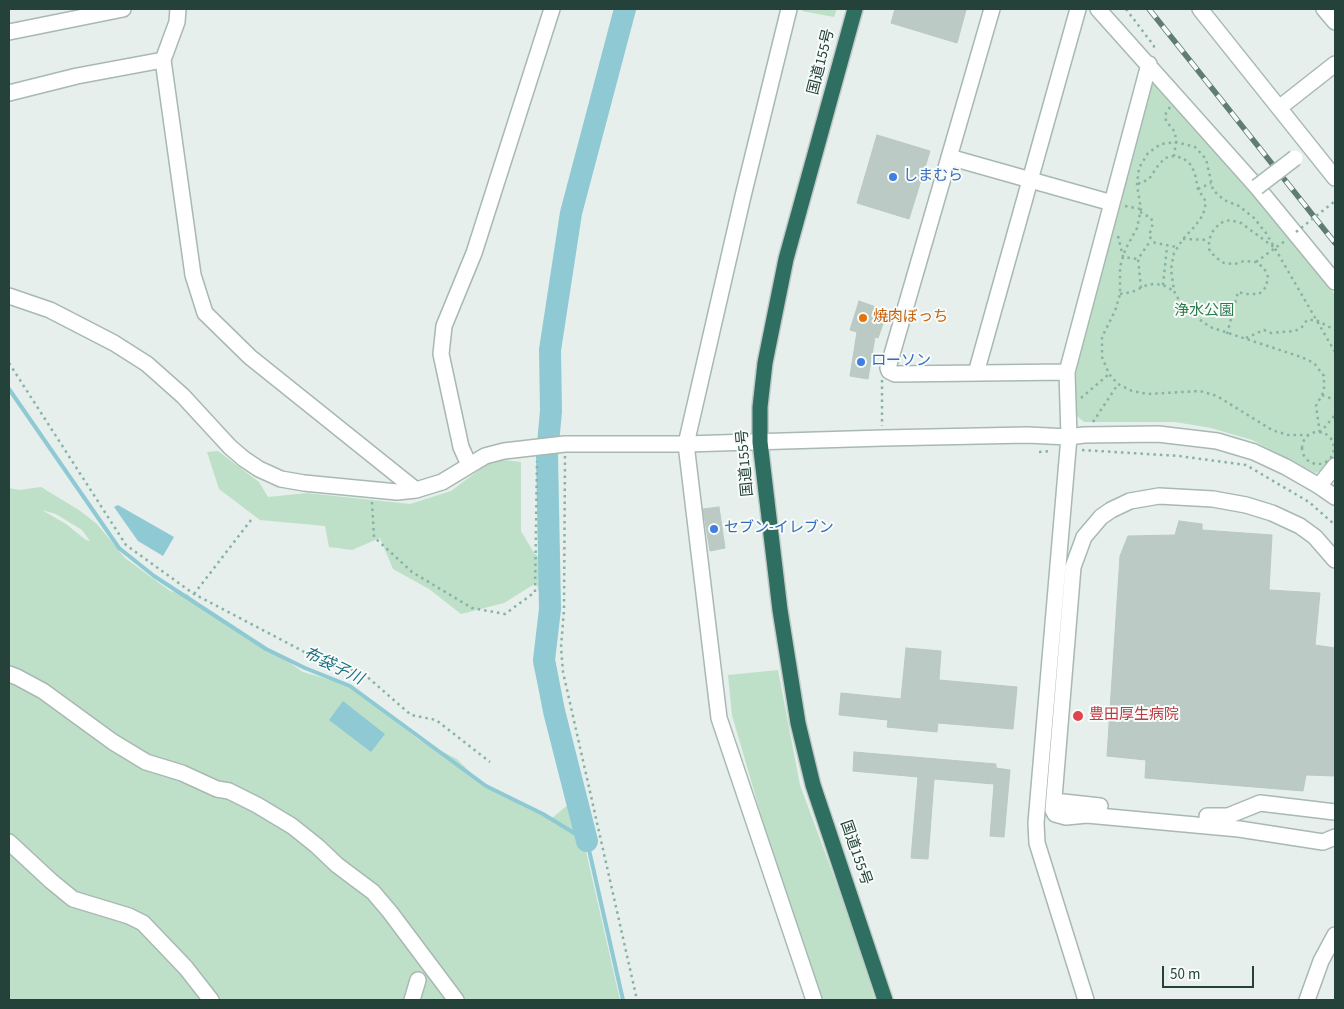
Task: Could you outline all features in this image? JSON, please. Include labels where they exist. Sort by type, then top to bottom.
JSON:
[{"type":"highway","name":"国道155号","points":[[854,9],[786,259],[765,363],[760,407],[760,442],[780,610],[798,723],[813,785],[885,1000]]},
{"type":"street","points":[[9,32],[123,9]]},
{"type":"street","points":[[178,9],[177,22],[163,60],[193,275],[205,312],[250,358],[416,490]]},
{"type":"street","points":[[469,465],[461,447],[441,354],[444,326],[474,253],[552,9]]},
{"type":"street","points":[[789,9],[743,196],[686,444],[719,718],[814,1000]]},
{"type":"street","points":[[992,9],[888,365],[889,371],[894,374],[1067,372]]},
{"type":"street","points":[[976,372],[1078,9]]},
{"type":"street","points":[[1098,9],[1257,187],[1296,232],[1335,282]]},
{"type":"street","points":[[1200,9],[1335,178]]},
{"type":"street","points":[[1324,9],[1335,22]]},
{"type":"street","points":[[9,94],[77,76],[163,60]]},
{"type":"street","points":[[1086,1000],[1037,843],[1036,823],[1068,443],[1067,372],[1149,64]]},
{"type":"street","points":[[1279,108],[1335,64]]},
{"type":"street","points":[[1257,187],[1310,146]]},
{"type":"street","points":[[949,157],[1112,203]]},
{"type":"street","points":[[9,296],[50,310],[114,343],[147,364],[183,396],[230,447],[259,469],[281,479],[296,482],[398,492],[416,490],[442,482],[485,456],[504,451],[565,444],[686,444],[1027,436],[1068,443],[1084,435],[1158,434],[1217,441],[1254,452],[1286,467],[1335,497]]},
{"type":"street","points":[[1319,486],[1335,466]]},
{"type":"street","points":[[1335,560],[1315,537],[1300,526],[1272,513],[1246,505],[1213,499],[1159,496],[1130,501],[1101,517],[1084,537],[1073,567],[1053,810],[1055,814],[1066,817],[1087,815],[1239,829],[1323,842],[1335,837]]},
{"type":"street","points":[[9,674],[43,691],[113,742],[146,762],[229,791],[292,826],[337,865],[373,892],[456,1000]]},
{"type":"street","points":[[1054,801],[1223,817],[1260,803],[1335,812]]},
{"type":"street","points":[[9,842],[73,899],[120,913],[142,923],[186,968],[211,1000]]},
{"type":"street","points":[[1307,1000],[1321,961],[1335,935]]},
{"type":"street","points":[[412,1000],[418,980]]},
{"type":"path","points":[[1126,9],[1154,46],[1149,64]]},
{"type":"path","points":[[1174,156],[1176,142],[1174,132],[1166,121],[1165,115],[1179,100]]},
{"type":"path","points":[[1309,435],[1303,444],[1303,454],[1306,459],[1315,464],[1325,463],[1332,456],[1334,446],[1331,439],[1325,434],[1288,435],[1272,430],[1217,396],[1200,391],[1147,394],[1132,391],[1118,384],[1109,374],[1102,357],[1102,337],[1115,311],[1120,294],[1120,268],[1123,257],[1137,228],[1140,212],[1137,185],[1139,168],[1148,153],[1161,144],[1176,142],[1195,148],[1206,159],[1213,190],[1224,200],[1240,206],[1254,218],[1266,233],[1335,352]]},
{"type":"path","points":[[1137,185],[1150,179],[1156,167],[1165,158],[1174,156],[1183,158],[1191,165],[1198,189],[1206,202],[1203,215],[1196,226],[1182,239],[1174,253],[1171,269],[1174,291],[1180,302],[1210,327],[1301,357],[1314,364],[1324,376],[1324,391],[1316,406],[1320,433]]},
{"type":"path","points":[[1198,189],[1211,183]]},
{"type":"path","points":[[1256,262],[1335,201]]},
{"type":"path","points":[[1140,212],[1151,218],[1153,223],[1149,236],[1151,240],[1159,246],[1177,247]]},
{"type":"path","points":[[1227,334],[1238,292],[1259,294],[1266,287],[1268,277],[1264,268],[1256,262],[1224,263],[1215,257],[1210,249],[1209,240],[1213,230],[1220,223],[1230,220],[1241,224],[1275,248]]},
{"type":"path","points":[[1182,239],[1209,240]]},
{"type":"path","points":[[1141,288],[1138,260],[1151,240]]},
{"type":"path","points":[[1163,285],[1167,247]]},
{"type":"path","points":[[1123,257],[1138,260]]},
{"type":"path","points":[[1120,294],[1154,284],[1163,285],[1174,291]]},
{"type":"path","points":[[1244,339],[1264,330],[1271,332],[1294,330],[1302,327],[1306,320],[1316,320],[1335,330]]},
{"type":"path","points":[[9,363],[126,545],[194,594],[316,658],[364,674],[411,716],[436,720],[490,762]]},
{"type":"path","points":[[883,438],[880,381],[889,371]]},
{"type":"path","points":[[1068,408],[1109,374]]},
{"type":"path","points":[[1084,435],[1118,384]]},
{"type":"path","points":[[1322,395],[1335,400]]},
{"type":"path","points":[[1320,433],[1335,415]]},
{"type":"path","points":[[1331,439],[1335,437]]},
{"type":"path","points":[[1039,452],[1068,443],[1246,464],[1309,502],[1335,525]]},
{"type":"path","points":[[565,444],[564,610],[561,647],[563,672],[637,1000]]},
{"type":"path","points":[[372,490],[374,537],[412,572],[463,603],[472,608],[506,614],[535,592],[537,447]]},
{"type":"path","points":[[194,594],[251,520]]},
{"type":"green space","points":[[803,9],[837,9],[834,17],[802,11]]},
{"type":"green space","name":"浄水公園","points":[[1150,75],[1275,219],[1335,295],[1335,456],[1324,471],[1315,473],[1252,440],[1211,428],[1175,422],[1084,422],[1072,412],[1071,368]]},
{"type":"green space","points":[[218,451],[259,482],[268,497],[307,493],[410,504],[451,491],[494,459],[521,462],[521,531],[534,553],[550,566],[558,584],[555,660],[584,810],[585,847],[620,1000],[9,1000],[9,488],[19,490],[41,487],[79,510],[97,524],[125,558],[170,591],[187,594],[209,613],[303,672],[348,685],[418,739],[457,759],[486,788],[528,805],[551,819],[570,803],[571,772],[557,709],[539,689],[533,664],[549,650],[549,620],[536,583],[504,603],[461,614],[429,589],[393,569],[380,538],[352,550],[329,547],[325,526],[260,520],[219,489],[207,452]],"holes":[[[42,510],[56,514],[82,530],[90,541]]]},
{"type":"green space","points":[[778,670],[800,785],[860,947],[875,1000],[821,1000],[772,853],[732,715],[728,675]]},
{"type":"water","points":[[118,505],[174,537],[163,556],[138,541],[114,507]]},
{"type":"water","points":[[343,701],[385,734],[371,752],[329,720]]},
{"type":"building","points":[[895,9],[966,10],[957,43],[891,23]]},
{"type":"building","name":"しまむら","points":[[877,135],[930,151],[909,219],[857,203]]},
{"type":"building","points":[[859,301],[876,307],[872,318],[884,321],[878,338],[875,337],[868,379],[850,376],[857,332],[850,330]]},
{"type":"building","name":"セブン-イレブン","points":[[719,507],[725,548],[710,551],[703,509]]},
{"type":"building","name":"豊田厚生病院","points":[[1179,521],[1202,524],[1202,530],[1272,535],[1269,590],[1320,593],[1315,645],[1335,648],[1335,776],[1306,775],[1303,791],[1145,778],[1146,760],[1107,756],[1120,556],[1128,536],[1175,535]]},
{"type":"building","points":[[906,648],[941,651],[939,680],[1017,687],[1013,729],[938,723],[937,732],[887,727],[888,720],[839,715],[841,693],[901,699]]},
{"type":"building","points":[[854,752],[996,764],[996,768],[1010,770],[1004,837],[990,836],[994,784],[934,779],[928,859],[911,858],[918,777],[853,771]]},
{"type":"waterway","points":[[587,841],[554,711],[544,660],[550,609],[547,455],[551,411],[550,350],[571,213],[625,9]]},
{"type":"waterway","name":"布袋子川","points":[[9,389],[119,548],[154,576],[266,649],[305,668],[350,686],[486,786],[543,814],[587,841],[623,1000]]},
{"type":"railway","points":[[1149,9],[1335,243]]},
{"type":"place","name":"しまむら","points":[[893,177]]},
{"type":"place","name":"焼肉ぼっち","points":[[863,318]]},
{"type":"place","name":"ローソン","points":[[861,362]]},
{"type":"place","name":"セブン-イレブン","points":[[714,529]]},
{"type":"place","name":"豊田厚生病院","points":[[1078,716]]}]
